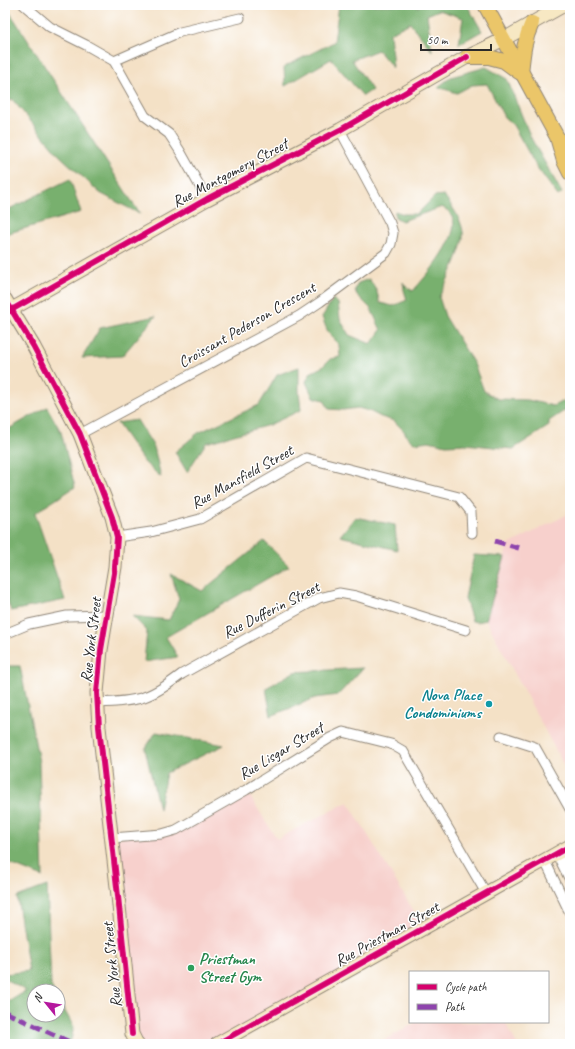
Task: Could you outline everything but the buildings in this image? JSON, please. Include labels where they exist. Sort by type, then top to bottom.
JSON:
[{"type":"main road","points":[[485,5],[557,137],[564,161],[570,173]]},
{"type":"main road","points":[[521,73],[526,39],[532,23]]},
{"type":"main road","points":[[468,57],[489,58],[504,61],[521,73]]},
{"type":"main road","points":[[557,137],[570,150]]},
{"type":"street","points":[[24,5],[50,27],[114,61],[145,116],[169,134],[207,199]]},
{"type":"street","points":[[532,23],[564,5]]},
{"type":"street","points":[[114,61],[180,32],[240,18]]},
{"type":"street","name":"Rue Montgomery Street","points":[[7,307],[207,199],[340,130],[468,57],[532,23]]},
{"type":"street","name":"Croissant Pederson Crescent","points":[[80,434],[299,316],[386,253],[391,244],[393,233],[390,223],[340,130]]},
{"type":"street","name":"Rue York Street","points":[[7,307],[34,347],[80,434],[112,517],[118,537],[115,567],[99,671],[98,703],[99,727],[134,1041]]},
{"type":"street","name":"Rue Mansfield Street","points":[[118,537],[152,532],[200,519],[306,458],[459,497],[471,512],[472,533]]},
{"type":"street","name":"Rue Dufferin Street","points":[[98,703],[132,699],[149,695],[163,688],[182,674],[319,598],[339,593],[356,596],[466,630]]},
{"type":"street","points":[[5,634],[29,624],[67,616],[107,615]]},
{"type":"street","name":"Rue Lisgar Street","points":[[112,838],[162,834],[176,830],[246,790],[330,738],[343,732],[391,744],[403,751],[486,893]]},
{"type":"street","points":[[501,736],[535,747],[570,809]]},
{"type":"street","name":"Rue Priestman Street","points":[[217,1044],[570,846]]},
{"type":"street","points":[[557,854],[570,880]]},
{"type":"street","points":[[545,860],[570,913]]},
{"type":"street","points":[[134,1041],[144,1044]]},
{"type":"shaded area","points":[[570,513],[570,728],[564,731],[570,741],[570,777],[486,620],[508,545]]},
{"type":"shaded area","points":[[246,790],[277,839],[348,802],[424,928],[217,1044],[144,1044],[132,1034],[112,838],[162,834]]},
{"type":"shaded area","points":[[415,1023],[506,1023],[517,1044],[378,1044]]},
{"type":"green space","points":[[339,5],[415,5],[417,7],[422,5],[467,5],[482,31],[459,44],[463,18],[439,10],[427,15],[432,51],[410,23],[390,33],[393,68],[378,50],[352,60],[372,90],[363,96],[331,59],[285,86],[284,67],[334,42]]},
{"type":"green space","points":[[7,8],[140,214],[100,193],[59,155],[12,99],[5,103],[5,74],[10,64],[5,58],[5,9]]},
{"type":"green space","points":[[486,67],[507,79],[531,138],[562,193],[558,196],[536,166],[513,125],[504,117],[487,84],[472,85],[457,93],[438,87],[451,77]]},
{"type":"green space","points":[[70,179],[81,212],[5,235],[5,211]]},
{"type":"green space","points":[[444,195],[460,222],[463,238],[454,264],[439,297],[445,316],[474,364],[484,391],[498,399],[528,400],[553,406],[570,398],[570,407],[549,421],[549,426],[513,449],[465,444],[446,445],[429,441],[414,443],[394,421],[369,411],[358,408],[343,410],[329,409],[324,400],[313,397],[306,382],[310,373],[322,367],[330,359],[340,357],[339,345],[327,330],[322,317],[333,299],[338,303],[340,319],[349,335],[371,344],[381,330],[371,309],[357,295],[355,290],[358,283],[369,279],[376,289],[380,303],[393,306],[407,300],[403,282],[405,286],[413,291],[435,265],[449,242],[453,230],[453,220],[448,211],[442,207],[402,221],[395,217],[395,211],[404,214],[417,214],[435,196]]},
{"type":"green space","points":[[156,316],[122,356],[82,358],[100,328]]},
{"type":"green space","points":[[299,367],[301,410],[269,425],[206,443],[187,472],[175,452],[198,433],[259,405],[277,375]]},
{"type":"green space","points":[[47,407],[61,432],[75,487],[35,513],[65,600],[11,611],[5,594],[5,431]]},
{"type":"green space","points":[[137,420],[154,447],[161,477],[144,462],[117,423]]},
{"type":"green space","points":[[355,517],[395,525],[397,550],[340,536]]},
{"type":"green space","points":[[264,541],[289,566],[166,637],[178,657],[144,662],[147,631],[132,616],[169,620],[179,599],[171,574],[202,591]]},
{"type":"green space","points":[[474,555],[505,557],[486,620],[477,622],[472,621],[465,598]]},
{"type":"green space","points":[[5,666],[20,666],[39,762],[43,877],[8,863],[5,833]]},
{"type":"green space","points":[[363,668],[338,695],[315,698],[271,716],[266,688],[294,672]]},
{"type":"green space","points":[[156,732],[224,745],[166,773],[159,809],[145,749]]},
{"type":"green space","points":[[47,886],[51,983],[26,983],[26,991],[5,979],[5,974],[29,971],[17,897]]},
{"type":"green space","points":[[26,991],[26,1023],[66,1023],[66,1013],[74,1027],[70,1044],[5,1044],[5,1004]]},
{"type":"marked path","points":[[495,541],[522,549]]},
{"type":"marked path","points":[[5,1012],[74,1044]]},
{"type":"cycle path","points":[[6,313],[207,199],[340,130],[467,57]]},
{"type":"cycle path","points":[[5,299],[34,347],[80,434],[112,517],[117,537],[115,567],[101,650],[97,693],[99,727],[132,1034]]},
{"type":"cycle path","points":[[217,1044],[570,846]]},
{"type":"place","name":"Nova Place Condominiums","points":[[489,704]]},
{"type":"place","name":"Priestman Street Gym","points":[[191,968]]}]
